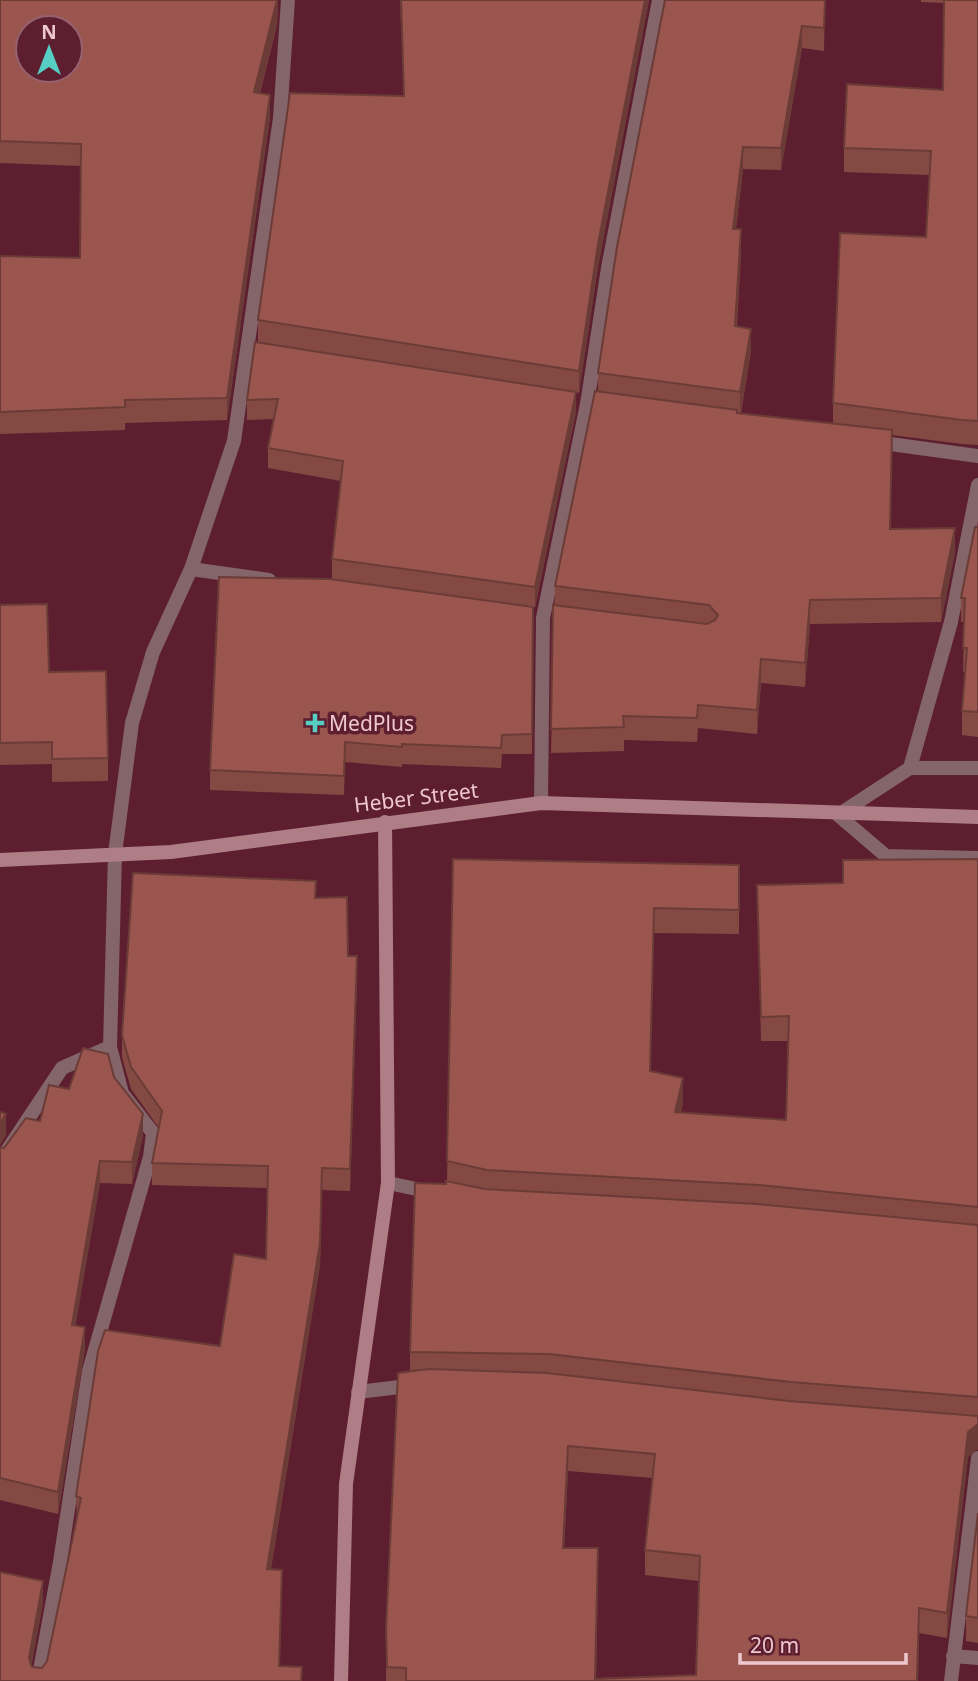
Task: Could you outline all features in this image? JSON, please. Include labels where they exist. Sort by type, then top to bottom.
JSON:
[{"type":"street","points":[[38,1681],[61,1562],[89,1371],[150,1157],[152,1133],[122,1093],[110,1047],[115,854],[132,723],[152,652],[191,569],[234,442],[254,352],[280,118],[288,0]]},
{"type":"street","points":[[541,803],[543,618],[587,404],[608,268],[659,0]]},
{"type":"street","points":[[860,440],[978,456]]},
{"type":"street","points":[[911,768],[951,622],[978,485]]},
{"type":"street","points":[[191,569],[286,582]]},
{"type":"street","points":[[978,768],[911,768],[838,815],[886,856],[978,858]]},
{"type":"street","name":"Heber Street","points":[[0,860],[171,852],[541,803],[838,815],[978,817]]},
{"type":"street","points":[[341,1681],[346,1484],[388,1183],[385,822]]},
{"type":"street","points":[[0,1161],[62,1068],[110,1047]]},
{"type":"street","points":[[388,1183],[449,1196]]},
{"type":"street","points":[[358,1392],[429,1384]]},
{"type":"street","points":[[951,1681],[978,1458]]},
{"type":"street","points":[[953,1656],[978,1658]]},
{"type":"building","points":[[0,0],[277,0],[254,92],[270,95],[227,398],[125,400],[125,407],[0,412],[0,256],[80,258],[81,144],[0,141]]},
{"type":"building","points":[[401,0],[645,0],[598,244],[579,371],[258,320],[290,93],[404,96]]},
{"type":"building","points":[[665,0],[825,0],[824,28],[802,26],[781,148],[743,147],[733,229],[741,229],[735,326],[751,329],[740,392],[598,373],[617,247]]},
{"type":"building","points":[[944,0],[978,0],[978,421],[833,403],[840,233],[926,237],[931,151],[844,148],[847,84],[943,90]]},
{"type":"building","points":[[255,342],[576,392],[535,587],[332,559],[343,461],[268,448],[278,399],[247,400]]},
{"type":"building","points":[[595,391],[737,410],[737,413],[892,430],[890,529],[955,528],[941,598],[810,600],[805,663],[761,659],[757,710],[698,705],[697,718],[623,716],[624,727],[551,729],[553,605],[707,624],[718,615],[709,605],[555,586]]},
{"type":"building","points":[[975,527],[978,527],[978,712],[962,711],[967,648],[963,648],[965,598],[961,598]]},
{"type":"building","points":[[219,577],[330,579],[533,607],[532,734],[502,735],[501,748],[402,744],[402,747],[345,742],[344,776],[210,770]]},
{"type":"building","points":[[47,604],[49,672],[106,671],[108,758],[52,759],[52,742],[0,743],[0,605]]},
{"type":"building","points":[[453,859],[739,865],[739,910],[654,908],[650,1071],[683,1078],[675,1112],[786,1120],[789,1016],[761,1017],[757,885],[843,883],[843,860],[978,859],[978,1207],[759,1185],[487,1170],[447,1161]]},
{"type":"building","points":[[133,873],[316,881],[315,898],[347,897],[348,956],[357,956],[350,1169],[322,1168],[320,1243],[267,1569],[282,1570],[279,1666],[302,1667],[301,1681],[0,1681],[0,1572],[43,1581],[29,1658],[32,1667],[42,1668],[47,1661],[81,1498],[76,1496],[98,1351],[105,1330],[220,1346],[234,1254],[266,1259],[268,1166],[152,1163],[162,1111],[131,1067],[122,1035]]},
{"type":"building","points":[[83,1048],[108,1054],[114,1077],[143,1114],[132,1162],[100,1161],[72,1325],[85,1327],[58,1492],[0,1478],[0,1147],[4,1148],[26,1118],[40,1121],[49,1085],[69,1089]]},
{"type":"building","points":[[0,1112],[6,1114],[0,1123]]},
{"type":"building","points":[[446,1181],[485,1189],[757,1204],[978,1225],[978,1397],[791,1382],[549,1354],[410,1352],[415,1183],[446,1184]]},
{"type":"building","points":[[429,1369],[547,1373],[789,1401],[978,1416],[978,1424],[968,1432],[947,1613],[919,1608],[917,1681],[406,1681],[406,1668],[387,1667],[386,1629],[398,1373]],"holes":[[[568,1446],[655,1454],[645,1550],[700,1556],[696,1675],[595,1679],[598,1548],[563,1548]]]},
{"type":"building","points":[[978,1513],[978,1618],[966,1616]]},
{"type":"place","name":"MedPlus","points":[[315,723]]}]
